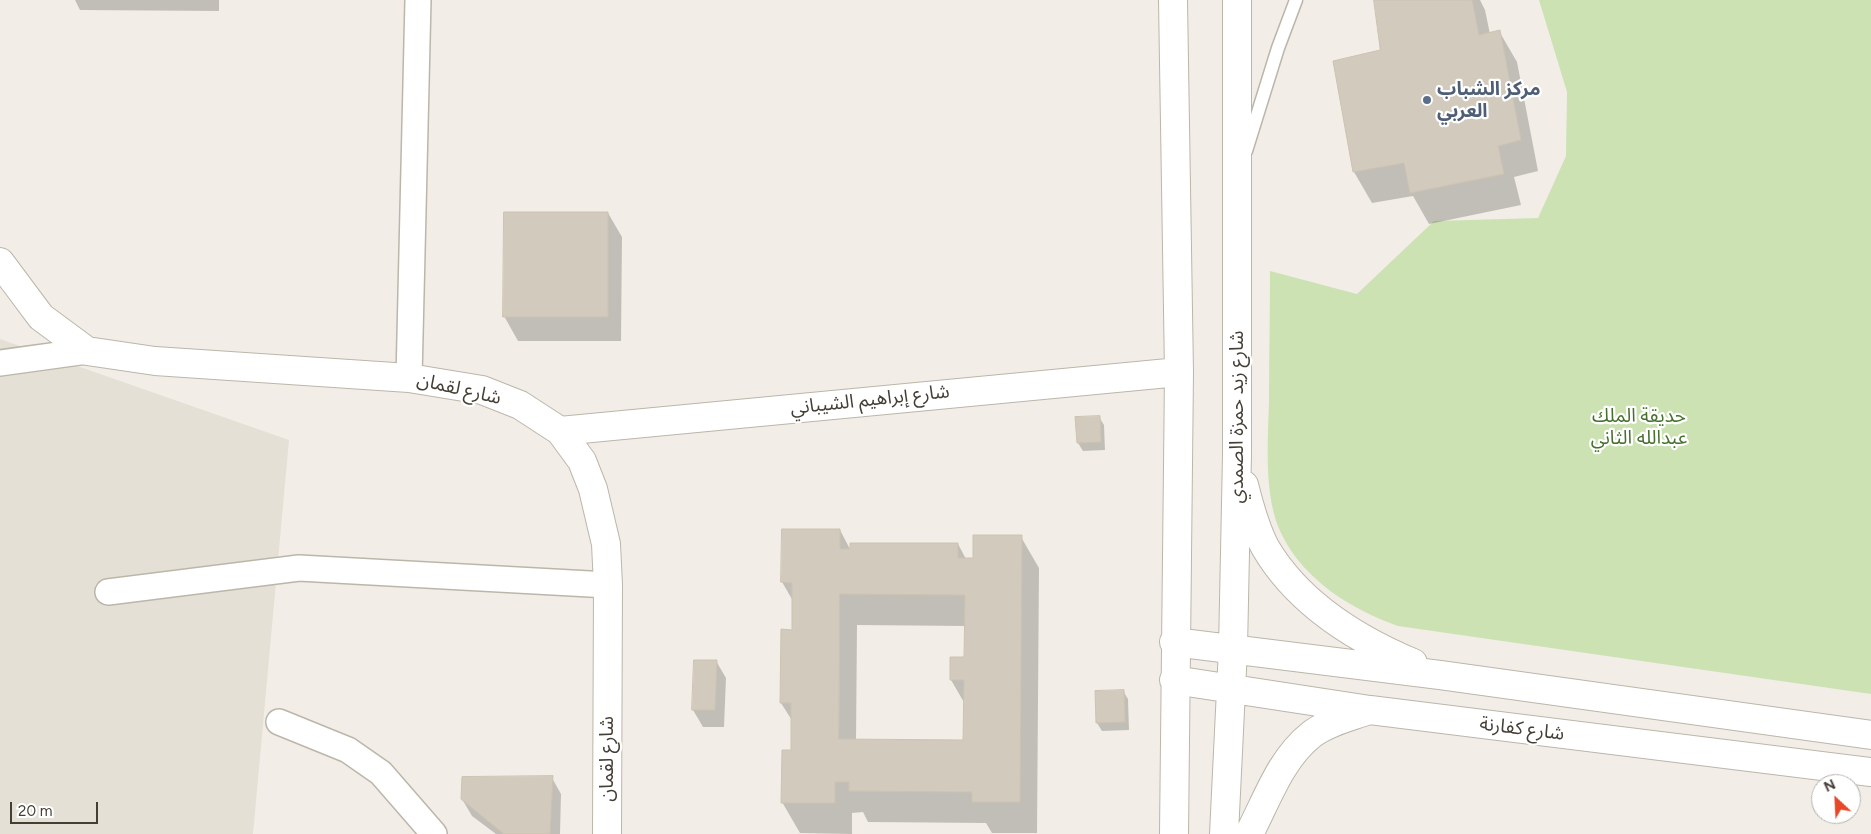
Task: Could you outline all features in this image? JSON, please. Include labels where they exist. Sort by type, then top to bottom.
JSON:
[{"type":"street","points":[[409,378],[418,0]]},
{"type":"street","points":[[1173,0],[1179,372],[1174,642],[1174,834]]},
{"type":"street","name":"شارع زيد حمزة الصمدي","points":[[1224,834],[1233,649],[1237,455],[1237,0]]},
{"type":"street","points":[[0,262],[42,318],[88,351]]},
{"type":"street","points":[[0,363],[88,351]]},
{"type":"street","name":"شارع لقمان","points":[[88,351],[155,361],[409,378],[482,390],[520,405],[560,431],[582,461],[593,489],[606,544],[608,585],[607,834]]},
{"type":"street","name":"شارع إبراهيم الشيباني","points":[[560,431],[1179,372]]},
{"type":"street","points":[[1237,455],[1250,507],[1264,546],[1280,568],[1321,610],[1347,630],[1383,650],[1440,674]]},
{"type":"street","points":[[108,592],[299,568],[608,585]]},
{"type":"street","points":[[1174,642],[1440,674],[1871,735]]},
{"type":"street","name":"شارع كفارنة","points":[[1174,680],[1370,710],[1871,772]]},
{"type":"street","points":[[1249,834],[1278,775],[1293,752],[1313,734],[1333,723],[1370,710]]},
{"type":"street","points":[[279,722],[348,750],[380,773],[434,834]]},
{"type":"lane","points":[[1238,182],[1278,48],[1296,0]]},
{"type":"shaded area","points":[[0,339],[289,440],[253,834],[0,834]]},
{"type":"green space","name":"حديقة الملك عبدالله الثاني","points":[[1539,0],[1871,0],[1871,694],[1398,626],[1364,611],[1331,591],[1303,566],[1291,551],[1282,535],[1272,504],[1268,469],[1270,271],[1357,294],[1434,221],[1538,218],[1566,156],[1567,92]]},
{"type":"building","name":"مركز الشباب العربي","points":[[1374,0],[1472,0],[1479,35],[1500,30],[1521,140],[1498,146],[1504,174],[1410,193],[1404,163],[1353,172],[1333,61],[1380,50]]},
{"type":"building","points":[[504,212],[608,212],[608,317],[503,317]]},
{"type":"building","points":[[1100,416],[1101,442],[1077,443],[1075,417]]},
{"type":"building","points":[[782,529],[840,529],[840,549],[850,549],[850,543],[958,543],[958,558],[973,558],[973,535],[1022,535],[1020,802],[972,802],[972,792],[849,791],[849,782],[835,782],[835,803],[781,803],[782,750],[791,750],[791,703],[780,703],[781,629],[792,630],[792,583],[781,582]],"holes":[[[840,594],[965,595],[964,657],[950,657],[950,680],[964,680],[963,740],[839,739]]]},
{"type":"building","points":[[694,660],[717,660],[715,710],[692,710]]},
{"type":"building","points":[[1124,690],[1125,722],[1096,723],[1095,691]]},
{"type":"building","points":[[553,776],[550,834],[504,834],[461,799],[462,777]]},
{"type":"place","name":"مركز الشباب العربي","points":[[1427,100]]}]
